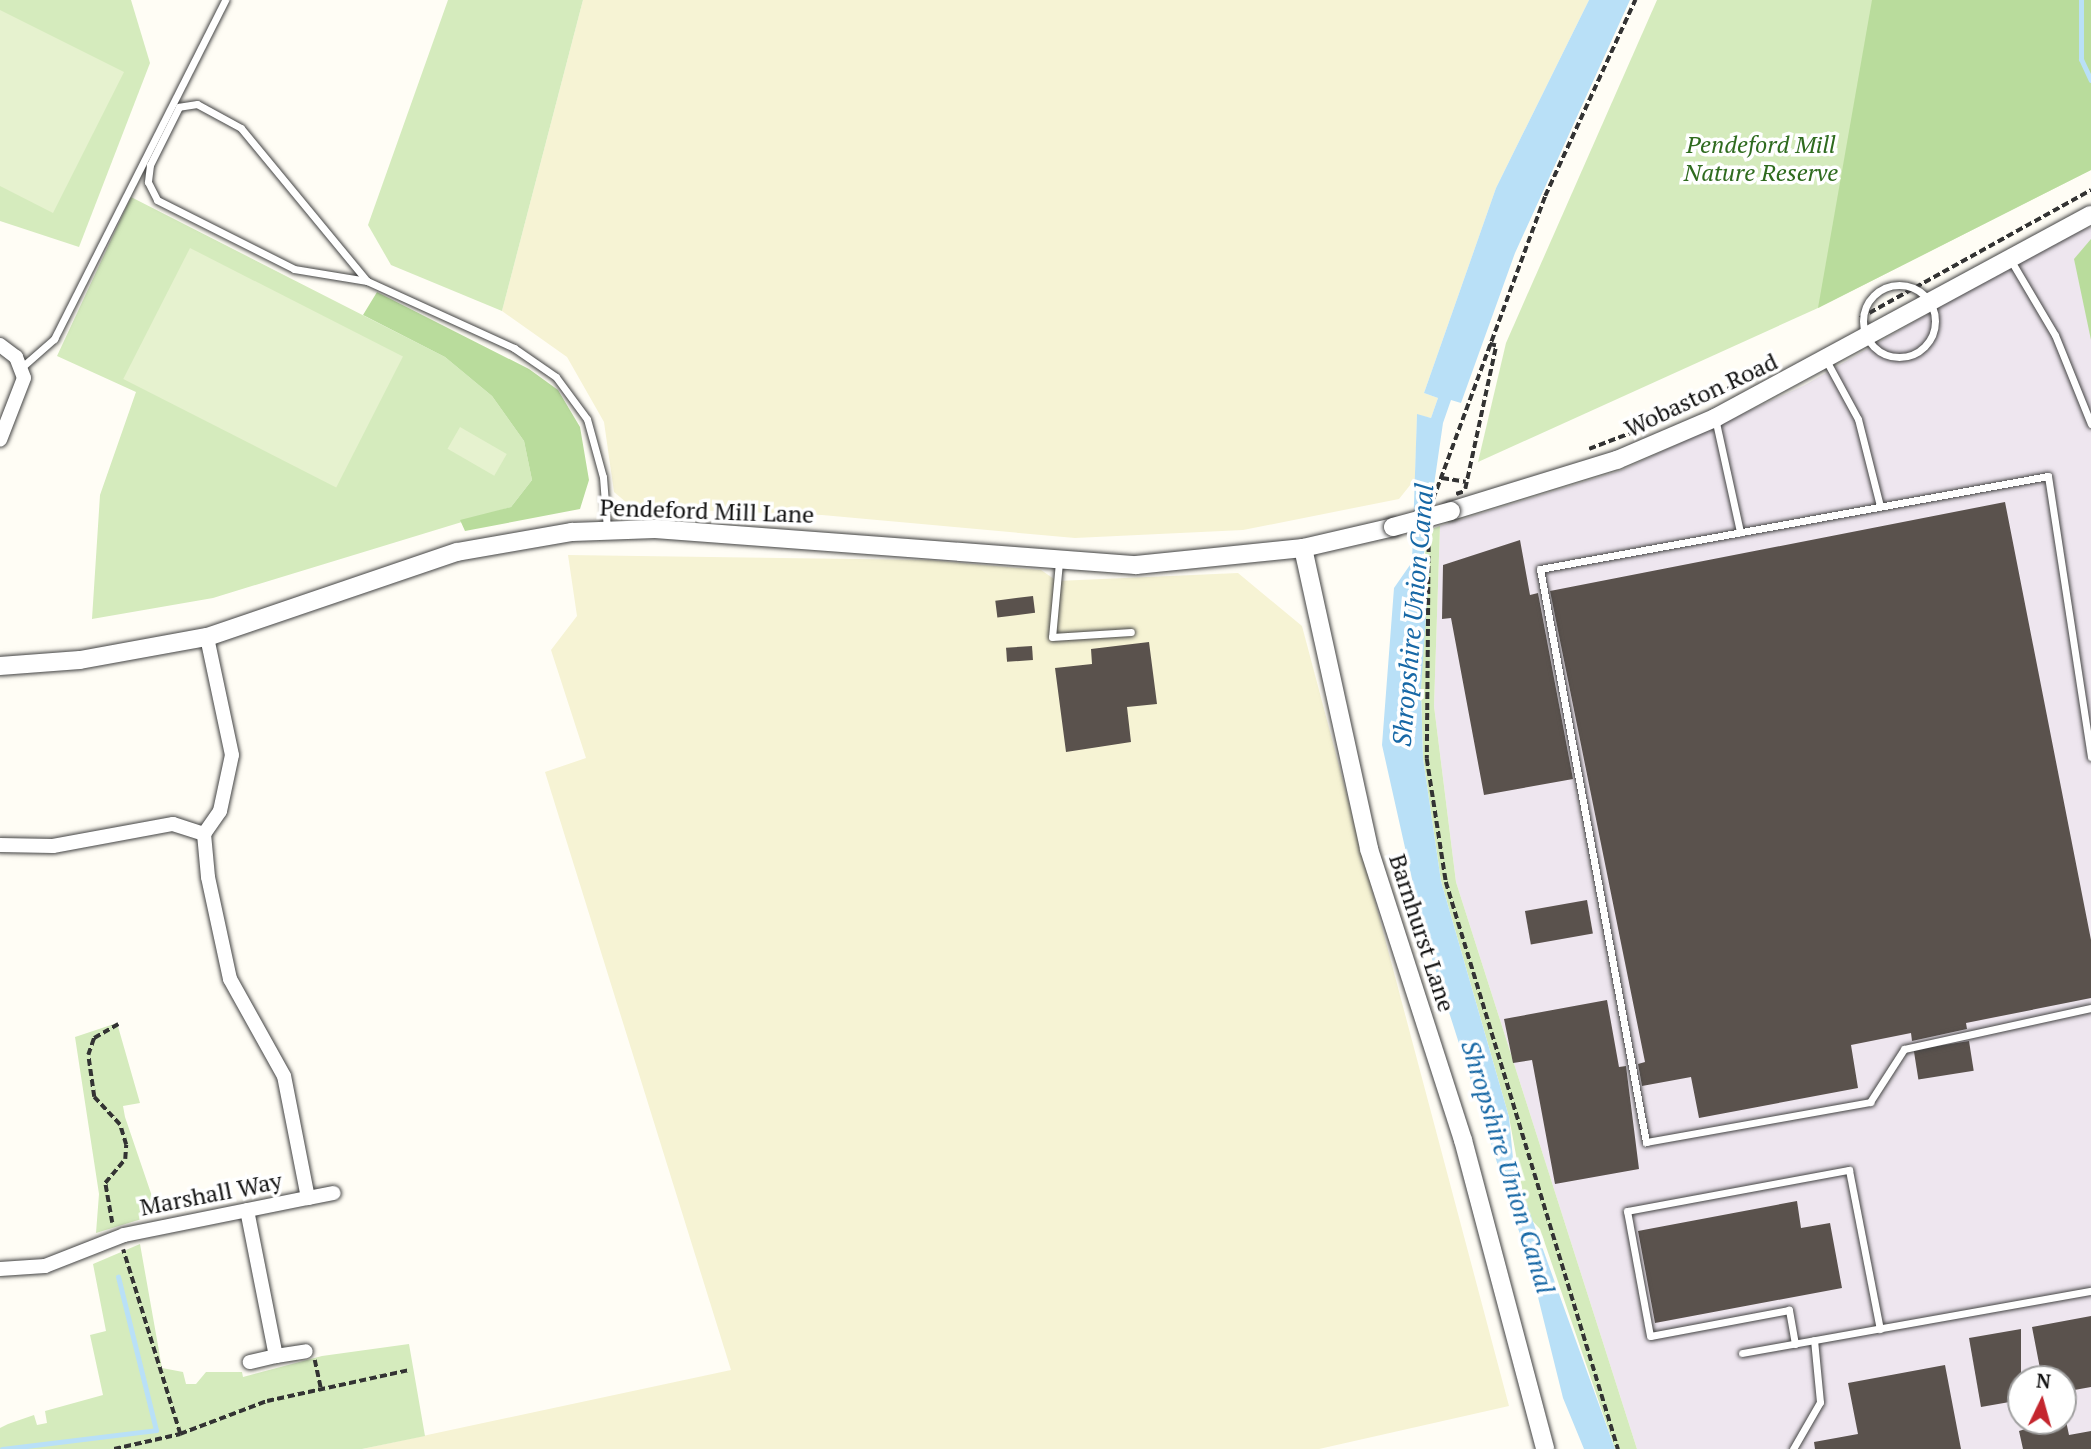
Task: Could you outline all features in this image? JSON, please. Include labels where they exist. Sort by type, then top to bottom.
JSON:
[{"type":"street","name":"Wobaston Road","points":[[1303,548],[1451,511],[1617,460],[1715,418],[1827,362],[2091,215]]},
{"type":"street","points":[[0,345],[22,366],[21,393],[0,440]]},
{"type":"street","name":"Pendeford Mill Lane","points":[[0,666],[80,660],[206,637],[457,552],[607,530],[1136,565],[1303,548]]},
{"type":"street","name":"Barnhurst Lane","points":[[1303,548],[1368,849],[1464,1140],[1545,1449]]},
{"type":"street","points":[[0,845],[53,846],[173,824],[204,834],[220,811],[232,755],[206,637]]},
{"type":"street","name":"Marshall Way","points":[[0,1269],[45,1266],[124,1235],[308,1198],[279,1060],[226,968],[204,834]]},
{"type":"street","points":[[308,1198],[334,1193]]},
{"type":"street","points":[[247,1210],[276,1356]]},
{"type":"street","points":[[250,1362],[310,1351]]},
{"type":"lane","points":[[22,366],[54,339],[225,0]]},
{"type":"lane","points":[[367,281],[241,128],[197,104],[179,107],[150,164],[148,182],[157,200],[294,269],[367,281],[514,348],[556,377],[587,419],[603,477],[607,530]]},
{"type":"lane","points":[[2010,259],[2055,335],[2091,424]]},
{"type":"lane","points":[[1895,283],[1916,287],[1930,303],[1934,332],[1926,349],[1893,356],[1878,353],[1867,339],[1864,316],[1873,295],[1895,283]]},
{"type":"lane","points":[[1827,362],[1858,419],[1880,506]]},
{"type":"lane","points":[[1715,418],[1740,532]]},
{"type":"lane","points":[[2091,757],[2048,476],[1540,569],[1646,1142],[1870,1102],[1904,1049],[2091,1008]]},
{"type":"lane","points":[[1059,562],[1052,637],[1131,632]]},
{"type":"lane","points":[[1795,1344],[1789,1310],[1650,1336],[1627,1211],[1849,1170],[1880,1329]]},
{"type":"lane","points":[[1742,1353],[2091,1291]]},
{"type":"lane","points":[[1793,1449],[1820,1402],[1814,1340]]},
{"type":"path","points":[[1433,505],[1488,345],[1545,196],[1635,0]]},
{"type":"path","points":[[1852,324],[2091,190]]},
{"type":"path","points":[[1477,487],[1465,491],[1496,346],[1488,345]]},
{"type":"path","points":[[1682,412],[1752,377]]},
{"type":"path","points":[[1575,454],[1647,427]]},
{"type":"path","points":[[1442,478],[1466,482]]},
{"type":"path","points":[[1430,527],[1426,746],[1446,882],[1618,1449]]},
{"type":"path","points":[[310,1351],[321,1389]]},
{"type":"path","points":[[180,1434],[247,1407],[409,1370]]},
{"type":"shaded area","points":[[583,0],[1589,0],[1496,188],[1424,393],[1438,398],[1431,418],[1417,415],[1415,479],[1399,499],[1243,530],[1075,538],[822,515],[633,508],[614,492],[604,422],[567,357],[502,311]]},
{"type":"shaded area","points":[[2091,227],[2091,1449],[1637,1449],[1456,882],[1434,706],[1440,526],[1622,470],[1805,385],[2059,238]]},
{"type":"shaded area","points":[[568,555],[929,560],[1041,570],[1057,581],[1238,573],[1302,626],[1509,1406],[1319,1449],[362,1449],[731,1370],[545,772],[586,758],[551,650],[577,616]]},
{"type":"green space","points":[[0,0],[131,0],[150,63],[79,247],[0,221]]},
{"type":"green space","points":[[448,0],[583,0],[502,311],[391,265],[368,225]]},
{"type":"green space","name":"Pendeford Mill Nature Reserve","points":[[1657,0],[2091,0],[2091,170],[1818,308],[1478,462],[1506,343]]},
{"type":"green space","points":[[1872,0],[2091,0],[2091,170],[1818,308]]},
{"type":"green space","points":[[0,10],[124,72],[53,213],[0,186]]},
{"type":"green space","points":[[131,197],[445,357],[492,396],[524,441],[532,480],[511,507],[213,598],[92,619],[100,495],[136,392],[57,356]]},
{"type":"green space","points":[[2091,239],[2091,340],[2074,259]]},
{"type":"green space","points":[[190,248],[403,357],[336,487],[123,379]]},
{"type":"green space","points":[[377,292],[529,369],[558,390],[580,427],[589,480],[580,509],[465,531],[460,520],[511,507],[532,480],[524,441],[492,396],[445,357],[363,315]]},
{"type":"green space","points":[[460,427],[507,454],[494,476],[448,449]]},
{"type":"green space","points":[[1440,526],[1434,706],[1456,882],[1637,1449],[1615,1449],[1540,1229],[1527,1215],[1509,1117],[1441,881],[1423,758],[1421,689],[1426,531]]},
{"type":"green space","points":[[117,1023],[140,1103],[123,1106],[125,1117],[158,1214],[96,1233],[99,1194],[75,1037]]},
{"type":"green space","points":[[140,1244],[162,1368],[183,1372],[186,1384],[196,1384],[206,1372],[242,1372],[243,1377],[322,1356],[409,1344],[425,1436],[362,1449],[0,1449],[0,1428],[34,1415],[37,1425],[47,1423],[45,1411],[103,1395],[90,1335],[106,1331],[93,1264]]},
{"type":"water","name":"Shropshire Union Canal","points":[[1589,0],[1630,0],[1515,253],[1461,403],[1451,400],[1443,423],[1424,554],[1429,573],[1421,689],[1423,758],[1441,881],[1509,1117],[1514,1169],[1615,1449],[1584,1449],[1563,1398],[1531,1269],[1425,937],[1382,745],[1394,588],[1412,562],[1417,414],[1431,418],[1438,398],[1424,393],[1496,188]]},
{"type":"building","points":[[2005,502],[2091,940],[2091,998],[1966,1023],[1967,1029],[1912,1041],[1911,1033],[1851,1045],[1858,1088],[1699,1118],[1691,1077],[1642,1086],[1638,1064],[1645,1062],[1550,591]]},
{"type":"building","points":[[1520,540],[1530,595],[1538,593],[1573,779],[1484,795],[1451,618],[1442,619],[1443,565]]},
{"type":"building","points":[[1033,596],[1035,613],[997,618],[995,601]]},
{"type":"building","points":[[1149,642],[1157,704],[1127,707],[1131,742],[1066,752],[1055,668],[1092,664],[1091,649]]},
{"type":"building","points":[[1032,646],[1033,660],[1007,662],[1006,648]]},
{"type":"building","points":[[1587,900],[1593,933],[1531,944],[1525,911]]},
{"type":"building","points":[[1607,1000],[1619,1067],[1626,1066],[1639,1169],[1555,1184],[1532,1060],[1513,1063],[1504,1019]]},
{"type":"building","points":[[1969,1041],[1974,1071],[1918,1079],[1914,1050]]},
{"type":"building","points":[[1797,1201],[1801,1228],[1830,1223],[1842,1288],[1655,1323],[1638,1231]]},
{"type":"building","points":[[2091,1316],[2091,1387],[2077,1390],[2077,1365],[2039,1365],[2032,1327]]},
{"type":"building","points":[[2021,1329],[2021,1365],[2007,1365],[2007,1402],[1981,1407],[1969,1338]]},
{"type":"building","points":[[1945,1365],[1961,1449],[1815,1449],[1814,1442],[1858,1434],[1848,1383]]},
{"type":"building","points":[[2091,1431],[2091,1449],[2023,1449],[2020,1435],[2077,1435]]},
{"type":"waterway","points":[[2081,0],[2081,59],[2091,80]]},
{"type":"waterway","points":[[2,1449],[156,1430],[118,1277]]}]
